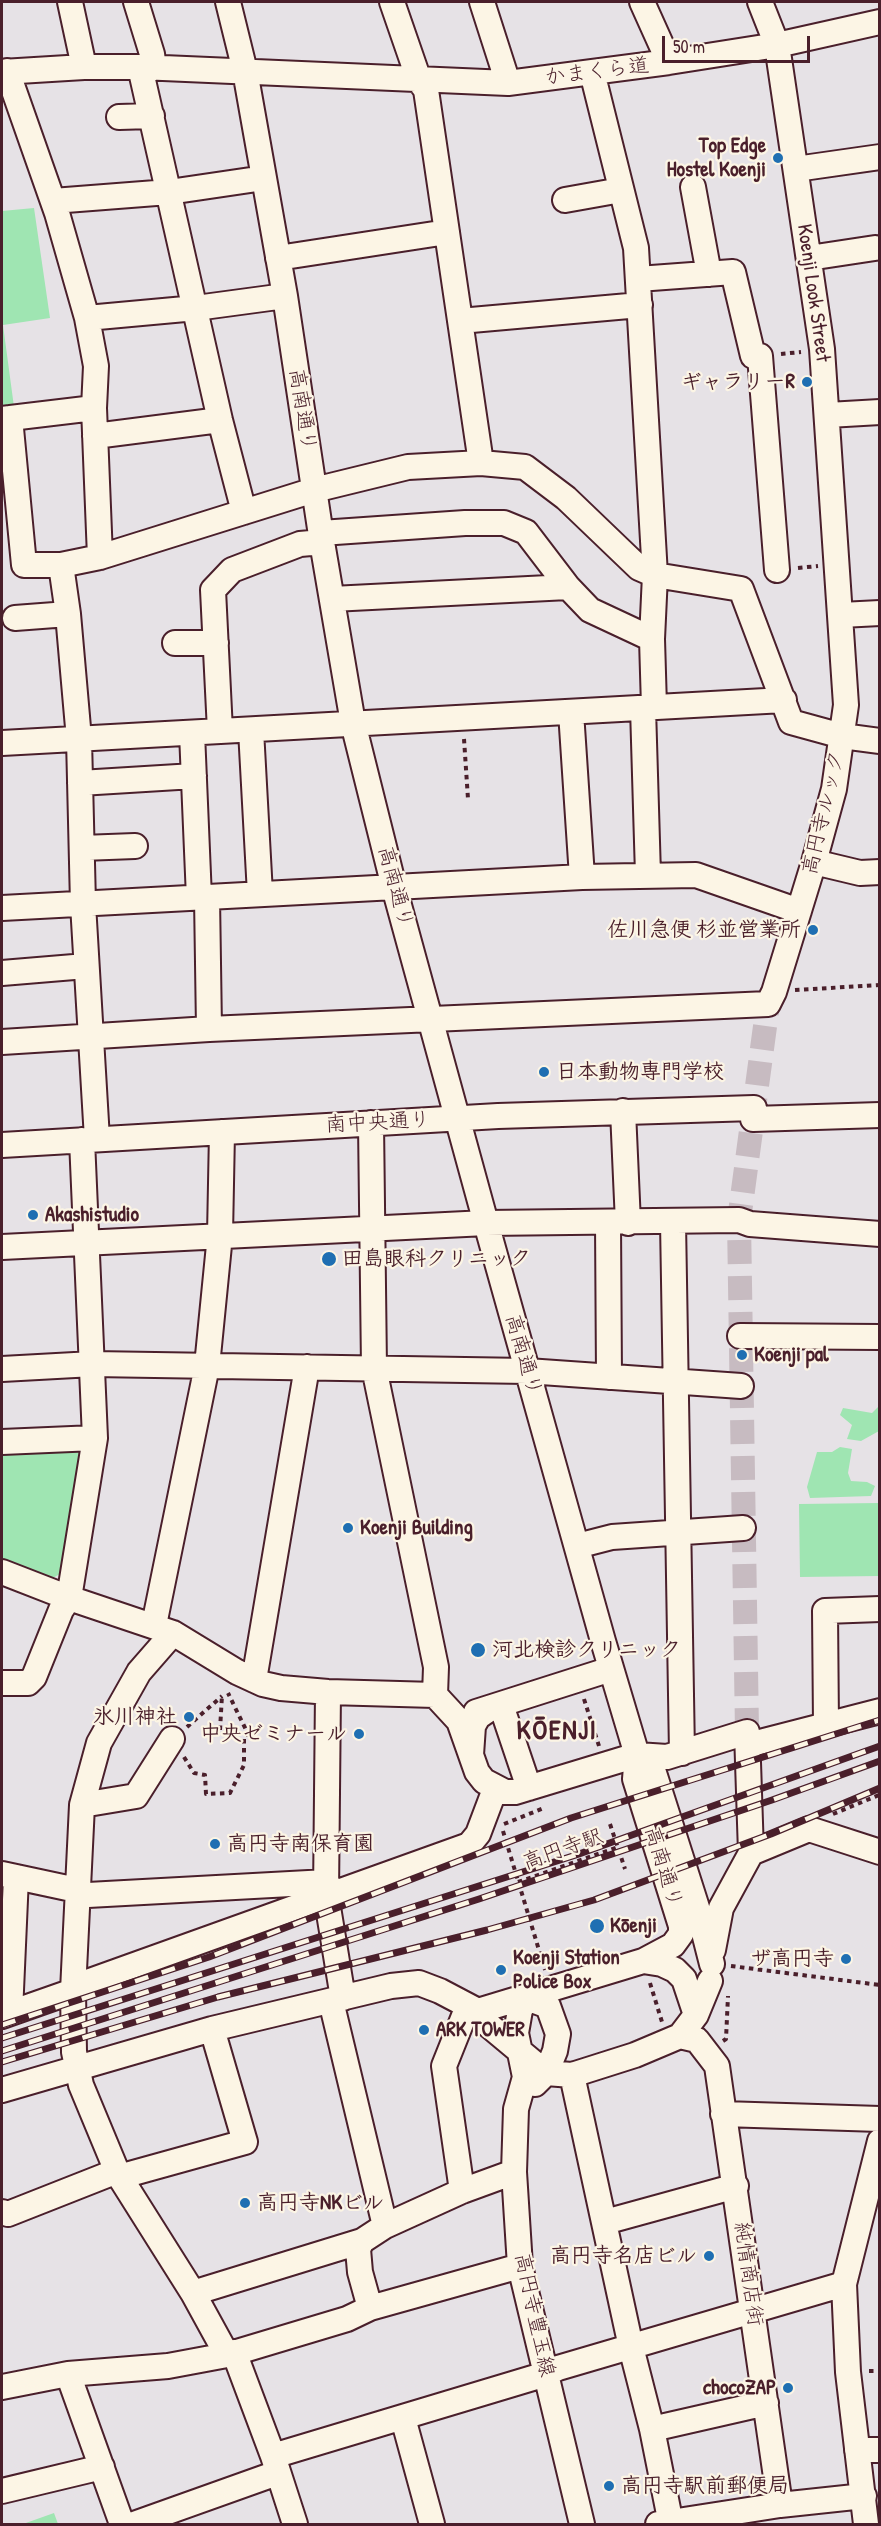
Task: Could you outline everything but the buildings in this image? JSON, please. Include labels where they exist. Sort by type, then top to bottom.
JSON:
[{"type":"street","points":[[70,2],[84,67]]},
{"type":"street","points":[[136,2],[152,54],[147,67],[152,116],[220,420],[244,512]]},
{"type":"street","name":"高南通り","points":[[228,2],[245,71],[285,296],[314,490],[353,723],[394,887],[457,1118],[637,1755],[635,1779],[681,1926],[681,1934],[673,1945],[643,1960],[527,1998],[473,2008]]},
{"type":"street","points":[[392,2],[419,80],[426,90],[481,464]]},
{"type":"street","points":[[482,2],[508,83]]},
{"type":"street","points":[[642,2],[669,62]]},
{"type":"street","name":"Koenji Look Street","points":[[760,2],[777,45],[822,350],[839,589]]},
{"type":"street","name":"かまくら道","points":[[4,71],[147,67],[508,83],[777,45],[879,22]]},
{"type":"street","points":[[4,71],[53,201],[87,318],[96,366],[94,408],[100,557]]},
{"type":"street","points":[[592,72],[636,248],[640,305],[655,575],[648,708],[648,875]]},
{"type":"street","points":[[119,117],[152,116]]},
{"type":"street","points":[[796,169],[879,157]]},
{"type":"street","points":[[53,201],[169,192],[264,178]]},
{"type":"street","points":[[693,187],[709,274]]},
{"type":"street","points":[[565,200],[621,190]]},
{"type":"street","points":[[278,258],[447,232]]},
{"type":"street","points":[[809,258],[875,248]]},
{"type":"street","points":[[638,279],[733,272],[753,356],[760,356],[777,570]]},
{"type":"street","points":[[87,318],[196,308],[285,296]]},
{"type":"street","points":[[460,321],[552,311],[640,305]]},
{"type":"street","points":[[94,408],[6,418],[24,565],[61,565],[100,557],[186,532],[314,490],[408,467],[481,464],[525,467],[566,498],[639,568],[655,575],[741,589],[791,722],[842,736],[879,741]]},
{"type":"street","points":[[828,415],[879,412]]},
{"type":"street","points":[[95,435],[220,420]]},
{"type":"street","points":[[220,731],[213,590],[220,580],[232,570],[322,538],[465,523],[504,523],[526,532],[568,587],[590,610],[652,639]]},
{"type":"street","points":[[2,1683],[28,1683],[34,1677],[61,1610],[69,1598],[95,1438],[87,1241],[90,1038],[83,904],[79,738],[68,614],[61,565]]},
{"type":"street","points":[[332,599],[568,587]]},
{"type":"street","name":"高円寺ルック","points":[[771,998],[814,862],[834,789],[846,705],[839,589]]},
{"type":"street","points":[[841,615],[879,613]]},
{"type":"street","points":[[15,618],[68,614]]},
{"type":"street","points":[[175,643],[216,643]]},
{"type":"street","points":[[2,743],[784,700]]},
{"type":"street","points":[[571,712],[582,876]]},
{"type":"street","points":[[251,730],[260,894]]},
{"type":"street","points":[[192,733],[209,1029]]},
{"type":"street","points":[[80,783],[194,776]]},
{"type":"street","points":[[82,848],[135,846]]},
{"type":"street","points":[[814,862],[860,873],[879,872]]},
{"type":"street","points":[[2,908],[582,876],[696,875],[799,911]]},
{"type":"street","points":[[2,973],[86,966]]},
{"type":"street","points":[[2,1042],[209,1029],[432,1020],[771,998]]},
{"type":"street","points":[[609,1377],[623,1111]]},
{"type":"street","name":"南中央通り","points":[[2,1145],[457,1118],[623,1111],[879,1114]]},
{"type":"street","points":[[371,1123],[374,1368],[436,1667],[441,1701],[459,1721],[477,1772],[495,1789],[515,1792],[637,1755],[667,1757],[747,1732],[751,1853],[721,1908],[713,1944],[709,2012],[700,2028],[699,2037],[703,2048]]},
{"type":"street","points":[[222,1132],[220,1235],[207,1366],[164,1629],[99,1743],[82,1805],[80,1893],[73,1991],[76,2067],[118,2174],[231,2354],[275,2464],[295,2524]]},
{"type":"street","points":[[2,1247],[486,1223],[740,1220],[750,1224],[879,1234]]},
{"type":"street","points":[[673,1222],[682,1753]]},
{"type":"street","points":[[740,1336],[879,1337]]},
{"type":"street","points":[[2,1369],[93,1364],[527,1371],[741,1386]]},
{"type":"street","points":[[254,1680],[307,1367]]},
{"type":"street","points":[[2,1442],[95,1438]]},
{"type":"street","points":[[577,1546],[612,1537],[743,1528]]},
{"type":"street","points":[[2,1572],[69,1598],[164,1629],[254,1680],[281,1688],[441,1701],[470,1713],[496,1707],[611,1669]]},
{"type":"street","points":[[826,1725],[825,1611],[879,1609]]},
{"type":"street","points":[[328,1692],[327,1889],[337,1999],[385,2226]]},
{"type":"street","points":[[471,1755],[473,1726],[478,1717],[496,1707]]},
{"type":"street","points":[[496,1707],[529,1788]]},
{"type":"street","points":[[748,1745],[879,1711]]},
{"type":"street","points":[[82,1805],[136,1796],[172,1739]]},
{"type":"street","name":"高南通り","points":[[637,1755],[654,1773],[700,1917],[711,1973]]},
{"type":"street","points":[[327,1889],[88,1895],[72,1888],[9,1876],[6,2014],[73,1991],[90,1980],[327,1889],[470,1845],[478,1834],[495,1789]]},
{"type":"street","points":[[751,1853],[809,1829],[879,1852]]},
{"type":"street","points":[[643,1960],[662,1964],[684,1979],[696,2015]]},
{"type":"street","points":[[674,2039],[696,2015],[711,1973]]},
{"type":"street","points":[[2,2090],[212,2030],[391,1986],[419,1983],[473,2008],[486,2024],[546,2073],[572,2074],[635,2055],[674,2039],[697,2040],[703,2048]]},
{"type":"street","points":[[517,2103],[546,2073],[555,2051],[558,2034],[548,2006],[527,1998]]},
{"type":"street","name":"高円寺豊玉線","points":[[527,1998],[517,2021],[519,2052],[525,2077],[517,2103],[514,2172],[520,2266],[582,2524]]},
{"type":"street","points":[[462,2191],[444,2066],[473,2008]]},
{"type":"street","points":[[2,2212],[8,2214],[112,2173],[126,2175],[245,2142],[212,2030]]},
{"type":"street","name":"純情商店街","points":[[703,2048],[717,2066],[780,2505]]},
{"type":"street","points":[[572,2074],[631,2347],[652,2429],[666,2524],[780,2505],[864,2496]]},
{"type":"street","points":[[723,2114],[879,2119]]},
{"type":"street","points":[[866,2524],[864,2496],[868,2450],[844,2333],[844,2284],[879,2141]]},
{"type":"street","points":[[193,2293],[362,2241],[385,2226],[462,2191],[514,2172]]},
{"type":"street","points":[[604,2222],[736,2186]]},
{"type":"street","points":[[362,2241],[358,2249],[360,2272],[370,2308]]},
{"type":"street","points":[[2,2387],[68,2374],[168,2366],[231,2354],[347,2319],[370,2308],[520,2266]]},
{"type":"street","points":[[134,2524],[275,2464],[403,2418],[546,2374],[558,2368],[844,2284]]},
{"type":"street","points":[[68,2374],[122,2524]]},
{"type":"street","points":[[652,2429],[766,2403]]},
{"type":"street","points":[[403,2418],[432,2524]]},
{"type":"street","points":[[2,2491],[102,2467]]},
{"type":"path","points":[[760,356],[822,350]]},
{"type":"path","points":[[463,717],[468,799]]},
{"type":"path","points":[[771,998],[879,985]]},
{"type":"path","points":[[225,1690],[231,1695],[248,1734],[244,1736],[244,1765],[230,1793],[206,1794],[205,1775],[194,1773],[172,1739],[222,1696],[225,1690]]},
{"type":"path","points":[[220,1730],[222,1696]]},
{"type":"path","points":[[610,1824],[625,1869]]},
{"type":"path","name":"高円寺駅","points":[[503,1835],[545,1971]]},
{"type":"path","name":"高円寺駅","points":[[518,1882],[618,1847]]},
{"type":"path","points":[[643,1960],[674,2039]]},
{"type":"path","points":[[711,1973],[879,1985]]},
{"type":"green space","points":[[34,208],[50,318],[3,325],[14,407],[2,408],[2,211]]},
{"type":"green space","points":[[879,1406],[879,1431],[861,1441],[847,1439],[852,1425],[840,1415],[843,1408],[872,1413]]},
{"type":"green space","points":[[840,1447],[852,1449],[848,1473],[851,1481],[867,1482],[875,1486],[871,1496],[810,1498],[807,1487],[817,1452],[832,1452]]},
{"type":"green space","points":[[81,1449],[60,1574],[49,1580],[2,1559],[2,1454]]},
{"type":"green space","points":[[879,1503],[879,1576],[800,1577],[799,1504]]},
{"type":"green space","points":[[54,2513],[58,2524],[23,2524]]},
{"type":"tunnel","points":[[747,1732],[739,1220],[768,1004]]},
{"type":"railway","points":[[2,2025],[209,1957],[571,1818],[880,1720]]},
{"type":"railway","points":[[2,2038],[579,1854],[880,1746]]},
{"type":"railway","points":[[2,2051],[479,1899],[880,1761]]},
{"type":"railway","points":[[2,2062],[218,1997],[487,1930],[594,1900],[771,1834],[880,1788]]},
{"type":"place","name":"Top Edge Hostel Koenji","points":[[778,158]]},
{"type":"place","name":"ギャラリーR","points":[[807,382]]},
{"type":"place","name":"佐川急便 杉並営業所","points":[[813,930]]},
{"type":"place","name":"日本動物専門学校","points":[[544,1072]]},
{"type":"place","name":"Akashistudio","points":[[33,1215]]},
{"type":"place","name":"田島眼科クリニック","points":[[329,1259]]},
{"type":"place","name":"Koenji pal","points":[[742,1355]]},
{"type":"place","name":"Koenji Building","points":[[348,1528]]},
{"type":"place","name":"河北検診クリニック","points":[[478,1650]]},
{"type":"place","name":"氷川神社","points":[[189,1717]]},
{"type":"place","name":"中央ゼミナール","points":[[359,1734]]},
{"type":"place","name":"高円寺南保育園","points":[[215,1844]]},
{"type":"place","name":"Kōenji","points":[[597,1926]]},
{"type":"place","name":"ザ高円寺","points":[[846,1959]]},
{"type":"place","name":"Koenji Station Police Box","points":[[501,1970]]},
{"type":"place","name":"ARK TOWER","points":[[424,2030]]},
{"type":"place","name":"高円寺NKビル","points":[[245,2203]]},
{"type":"place","name":"高円寺名店ビル","points":[[709,2256]]},
{"type":"place","name":"chocoZAP","points":[[788,2388]]},
{"type":"place","name":"高円寺駅前郵便局","points":[[609,2486]]},
{"type":"district","name":"KŌENJI","points":[[557,1732]]}]
